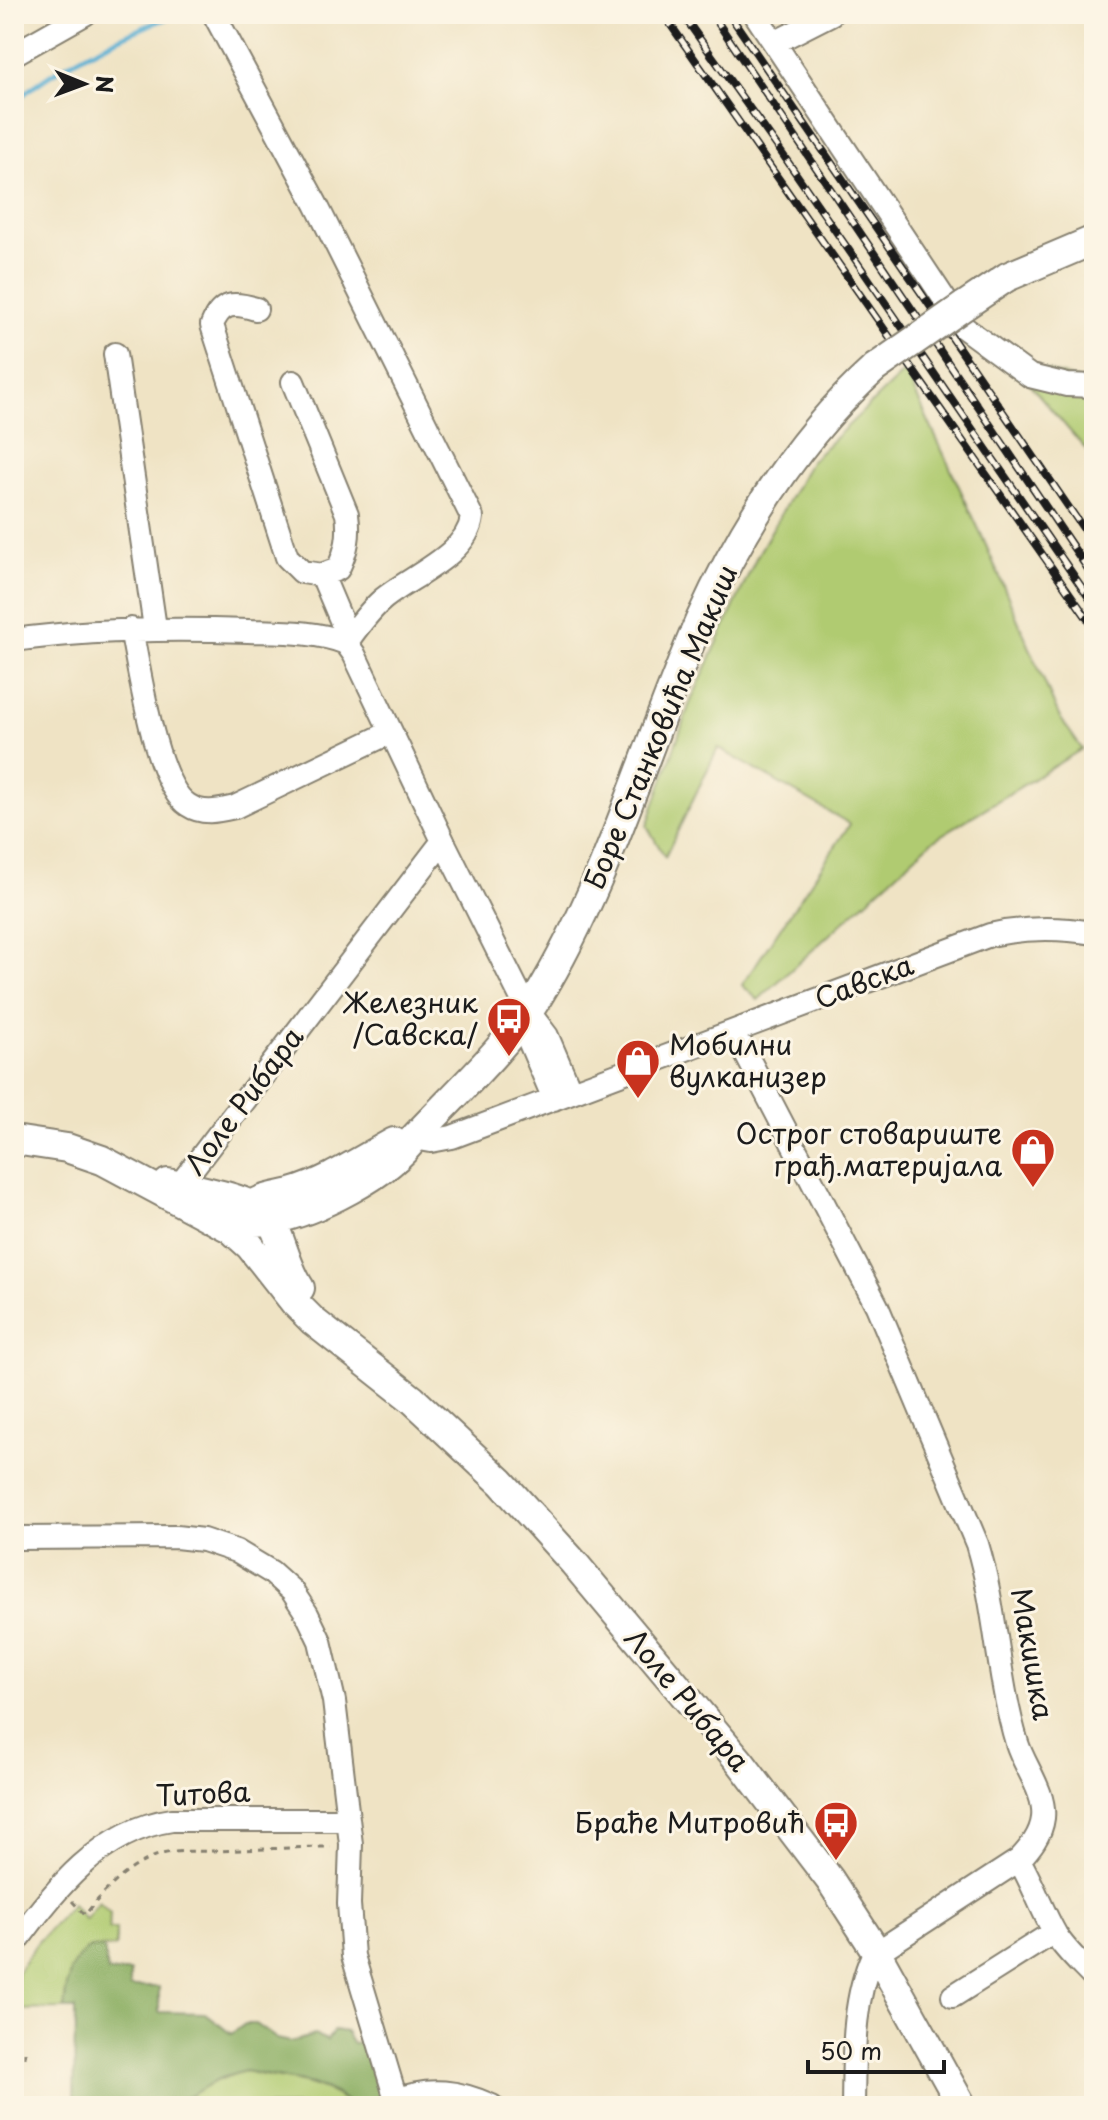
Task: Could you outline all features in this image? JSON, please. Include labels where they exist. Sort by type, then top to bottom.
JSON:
[{"type":"main road","name":"Боре Станковића Макиш","points":[[414,1138],[528,1011],[563,954],[602,871],[700,621],[736,548],[788,465],[841,401],[875,368],[1007,277],[1094,240]]},
{"type":"main road","name":"Савска","points":[[254,1222],[293,1192],[395,1141],[414,1138]]},
{"type":"main road","name":"Лоле Рибара","points":[[14,1140],[67,1148],[102,1160],[214,1218],[254,1222]]},
{"type":"main road","name":"Лоле Рибара","points":[[129,1174],[179,1186],[254,1222],[295,1303],[313,1321],[412,1399],[472,1453],[574,1563],[764,1792],[830,1880],[876,1951],[962,2106]]},
{"type":"street","points":[[14,54],[85,14]]},
{"type":"street","points":[[214,14],[316,204],[472,517],[471,527],[460,545],[381,600],[346,643]]},
{"type":"street","points":[[755,14],[963,327],[1030,376],[1067,385],[1094,386]]},
{"type":"street","points":[[776,42],[831,14]]},
{"type":"street","points":[[256,309],[240,304],[227,306],[217,313],[212,325],[287,557],[302,572],[322,575],[338,569],[345,555],[350,534],[347,514],[293,382]]},
{"type":"street","points":[[115,354],[155,628]]},
{"type":"street","points":[[322,575],[341,620],[346,643],[528,1011],[530,1043],[562,1095]]},
{"type":"street","points":[[14,640],[155,628],[272,631],[327,637],[346,643]]},
{"type":"street","points":[[131,629],[151,728],[168,779],[184,803],[201,811],[215,812],[235,807],[391,732]]},
{"type":"street","name":"Лоле Рибара","points":[[179,1186],[443,841]]},
{"type":"street","name":"Савска","points":[[414,1138],[431,1141],[452,1137],[990,935],[1057,927],[1094,933]]},
{"type":"street","name":"Макишка","points":[[735,1033],[877,1306],[977,1544],[989,1582],[1001,1679],[1018,1745],[1043,1809],[1039,1833],[1019,1860],[876,1951]]},
{"type":"street","points":[[14,1538],[190,1538],[246,1555],[282,1580],[307,1614],[327,1664],[351,1848],[349,1904],[353,1956],[396,2103],[416,2092],[438,2091],[470,2096],[492,2106]]},
{"type":"street","name":"Титова","points":[[14,1945],[53,1897],[96,1852],[138,1829],[172,1820],[348,1820]]},
{"type":"street","points":[[1019,1860],[1054,1932],[1094,1978]]},
{"type":"street","points":[[953,1996],[1054,1932]]},
{"type":"street","points":[[853,2106],[858,2012],[866,1972],[876,1951]]},
{"type":"path","points":[[64,1893],[85,1915],[105,1890],[124,1875],[168,1852],[273,1847],[351,1848]]},
{"type":"path","points":[[14,2059],[25,2059],[25,2046]]},
{"type":"green space","points":[[1007,358],[1094,385],[1094,459]]},
{"type":"green space","points":[[905,371],[982,536],[1059,716],[1082,749],[932,841],[758,1000],[742,985],[850,824],[718,748],[665,857],[647,826],[690,703],[756,558],[810,462]]},
{"type":"green space","points":[[99,1902],[110,1913],[109,1929],[116,1929],[116,1947],[89,1948],[66,1991],[64,2009],[14,2010],[17,1973],[36,1944],[72,1904],[85,1920]]},
{"type":"green space","points":[[89,1948],[103,1948],[108,1972],[130,1972],[130,1987],[159,1987],[159,2012],[205,2013],[231,2034],[245,2024],[256,2024],[277,2039],[291,2042],[315,2035],[327,2040],[334,2030],[346,2032],[352,2043],[376,2041],[398,2106],[354,2106],[313,2084],[245,2071],[218,2079],[190,2096],[160,2106],[74,2101],[75,2009],[64,2009],[72,1968]]},
{"type":"green space","points":[[245,2071],[326,2090],[354,2106],[158,2106]]},
{"type":"waterway","points":[[14,102],[51,74],[92,51],[178,14]]},
{"type":"railway","points":[[663,14],[1094,628]]},
{"type":"railway","points":[[682,14],[1094,605]]},
{"type":"railway","points":[[712,14],[1094,578]]},
{"type":"railway","points":[[729,14],[1094,544]]},
{"type":"place","name":"Железник /Савска/","points":[[509,1058]]},
{"type":"place","name":"Мобилни вулканизер","points":[[638,1100]]},
{"type":"place","name":"Острог стовариште грађ.материјала","points":[[1033,1189]]},
{"type":"place","name":"Браће Митровић","points":[[836,1862]]}]
